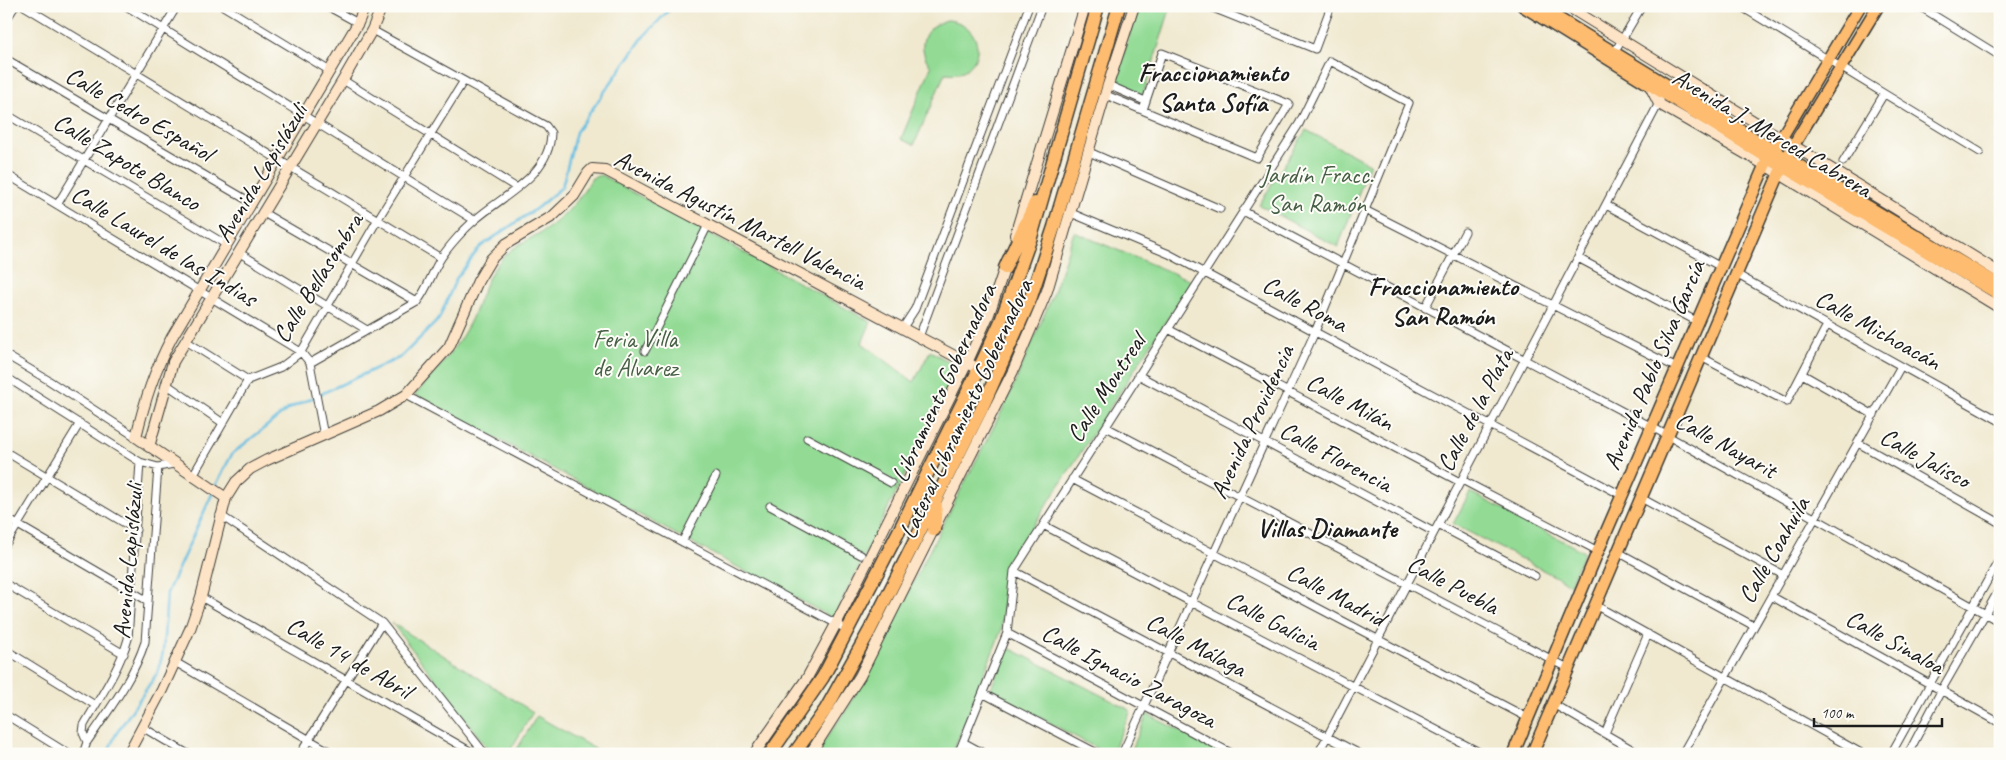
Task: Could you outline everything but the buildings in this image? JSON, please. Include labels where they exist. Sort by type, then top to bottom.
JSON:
[{"type":"highway","name":"Libramiento Gobernadora","points":[[770,754],[823,677],[979,369],[1021,269],[1098,6]]},
{"type":"highway","name":"Libramiento Gobernadora","points":[[794,754],[826,709],[841,682],[981,410],[1030,300],[1119,6]]},
{"type":"highway","points":[[1115,22],[1124,6]]},
{"type":"highway","points":[[1005,268],[1047,179]]},
{"type":"highway","points":[[934,530],[937,497]]},
{"type":"main road","name":"Avenida J. Merced Cabrera","points":[[1523,6],[1612,57],[1664,95],[2000,295]]},
{"type":"main road","name":"Avenida Pablo Silva García","points":[[1513,754],[1598,550],[1769,158],[1860,6]]},
{"type":"main road","name":"Avenida Pablo Silva García","points":[[1532,754],[1783,166],[1793,146],[1878,6]]},
{"type":"main road","name":"Avenida J. Merced Cabrera","points":[[1543,7],[1664,95]]},
{"type":"main road","name":"Avenida J. Merced Cabrera","points":[[1783,166],[2000,285]]},
{"type":"street","points":[[6,20],[15,6]]},
{"type":"street","points":[[24,6],[441,258]]},
{"type":"street","points":[[126,6],[474,220]]},
{"type":"street","points":[[57,205],[177,6]]},
{"type":"street","points":[[223,6],[330,71]]},
{"type":"street","points":[[327,6],[358,23]]},
{"type":"street","name":"Avenida Lapislázuli","points":[[136,437],[148,391],[158,363],[358,23],[365,6]]},
{"type":"street","name":"Avenida Lapislázuli","points":[[149,447],[173,362],[343,80],[372,30],[382,6]]},
{"type":"street","points":[[902,329],[915,309],[1029,6]]},
{"type":"street","points":[[919,337],[1042,6]]},
{"type":"street","name":"Lateral Libramiento Gobernadora","points":[[754,754],[807,678],[836,624],[967,363],[989,314],[1005,268],[1085,6]]},
{"type":"street","name":"Lateral Libramiento Gobernadora","points":[[810,754],[860,676],[1013,371],[1047,292],[1134,6]]},
{"type":"street","points":[[1208,6],[1314,49],[1331,6]]},
{"type":"street","points":[[1567,6],[2000,273]]},
{"type":"street","points":[[1612,57],[1642,6]]},
{"type":"street","points":[[1740,6],[1980,152]]},
{"type":"street","points":[[1918,6],[2000,56]]},
{"type":"street","points":[[324,436],[310,363],[417,302],[426,291],[441,258],[474,220],[535,173],[544,160],[551,142],[551,133],[546,126],[463,82],[372,30]]},
{"type":"street","points":[[1013,49],[1024,52]]},
{"type":"street","points":[[1107,90],[1142,110],[1257,158],[1289,104],[1162,53],[1142,110]]},
{"type":"street","name":"Calle Cedro Español","points":[[6,59],[252,203]]},
{"type":"street","name":"Calle Montreal","points":[[958,754],[984,694],[1007,633],[1014,571],[1299,124],[1330,61],[1409,103]]},
{"type":"street","points":[[343,80],[517,188]]},
{"type":"street","name":"Calle Bellasombra","points":[[248,380],[281,367],[300,352],[378,219],[463,82]]},
{"type":"street","points":[[1107,90],[1145,101]]},
{"type":"street","points":[[1843,162],[1884,94]]},
{"type":"street","points":[[1664,95],[1783,166],[2000,308]]},
{"type":"street","name":"Calle de la Plata","points":[[1318,754],[1664,95]]},
{"type":"street","name":"Avenida Providencia","points":[[1122,754],[1315,332],[1409,103]]},
{"type":"street","name":"Calle Zapote Blanco","points":[[6,114],[227,245]]},
{"type":"street","points":[[1089,152],[1220,209]]},
{"type":"street","points":[[969,168],[979,173]]},
{"type":"street","name":"Avenida Agustín Martell Valencia","points":[[128,754],[190,629],[202,597],[220,515],[226,498],[236,482],[250,469],[267,460],[379,411],[406,395],[449,348],[478,281],[491,259],[506,244],[553,216],[574,196],[592,169],[605,170],[979,369]]},
{"type":"street","name":"Calle Laurel de las Indias","points":[[6,174],[300,352],[310,363]]},
{"type":"street","points":[[1606,205],[1721,267]]},
{"type":"street","points":[[1365,210],[1678,368]]},
{"type":"street","name":"Calle Nayarit","points":[[1243,211],[1652,427],[2000,622]]},
{"type":"street","points":[[262,212],[417,302]]},
{"type":"street","name":"Calle Roma","points":[[1071,213],[1169,254],[1623,496]]},
{"type":"street","points":[[645,351],[708,225]]},
{"type":"street","points":[[1425,308],[1465,232]]},
{"type":"street","points":[[238,252],[367,330]]},
{"type":"street","points":[[1578,258],[1698,322]]},
{"type":"street","name":"Calle Michoacán","points":[[1736,274],[2000,421]]},
{"type":"street","points":[[1700,357],[1787,402],[1827,325]]},
{"type":"street","name":"Calle Milán","points":[[1168,329],[1598,550]]},
{"type":"street","points":[[186,341],[248,380],[192,477]]},
{"type":"street","points":[[6,355],[136,437],[192,477],[226,498]]},
{"type":"street","name":"Calle Coahuila","points":[[1682,754],[1901,366]]},
{"type":"street","points":[[1802,374],[1874,415]]},
{"type":"street","name":"Calle Florencia","points":[[1138,375],[1265,442],[1535,576]]},
{"type":"street","points":[[6,377],[140,462],[158,467],[174,464]]},
{"type":"street","points":[[166,384],[223,423]]},
{"type":"street","points":[[406,395],[848,630]]},
{"type":"street","points":[[6,544],[80,423]]},
{"type":"street","name":"Calle Puebla","points":[[1106,427],[1568,668]]},
{"type":"street","points":[[807,438],[891,483]]},
{"type":"street","name":"Calle Jalisco","points":[[1858,444],[2000,523]]},
{"type":"street","points":[[6,452],[136,530]]},
{"type":"street","name":"Avenida Lapislázuli","points":[[87,742],[83,733],[84,725],[124,654],[128,639],[140,462]]},
{"type":"street","name":"Avenida Lapislázuli","points":[[87,742],[130,677],[145,642],[158,467]]},
{"type":"street","points":[[682,542],[716,476]]},
{"type":"street","name":"Calle Madrid","points":[[1072,479],[1528,718]]},
{"type":"street","points":[[1641,498],[1783,575]]},
{"type":"street","points":[[770,506],[861,555]]},
{"type":"street","points":[[220,515],[382,623],[486,754]]},
{"type":"street","points":[[6,518],[148,601]]},
{"type":"street","name":"Calle Galicia","points":[[1043,525],[1483,754]]},
{"type":"street","points":[[1618,552],[1754,626]]},
{"type":"street","points":[[1891,754],[2000,558]]},
{"type":"street","name":"Calle Málaga","points":[[1014,571],[1360,754]]},
{"type":"street","points":[[6,584],[124,654]]},
{"type":"street","points":[[1908,754],[1941,691],[2000,588]]},
{"type":"street","name":"Calle Sinaloa","points":[[1771,596],[2000,723]]},
{"type":"street","name":"Calle 14 de Abril","points":[[202,597],[475,754]]},
{"type":"street","points":[[1595,605],[1863,754]]},
{"type":"street","points":[[300,754],[382,623]]},
{"type":"street","name":"Calle Ignacio Zaragoza","points":[[1007,633],[1232,754]]},
{"type":"street","points":[[1605,733],[1648,634]]},
{"type":"street","points":[[6,650],[95,705]]},
{"type":"street","points":[[175,662],[334,754]]},
{"type":"street","points":[[984,694],[1099,754]]},
{"type":"street","points":[[1554,704],[1640,754]]},
{"type":"street","points":[[6,715],[69,754]]},
{"type":"street","points":[[142,727],[188,754]]},
{"type":"street","points":[[83,754],[87,742]]},
{"type":"street","points":[[963,742],[985,754]]},
{"type":"green space","points":[[1138,6],[1171,6],[1143,95],[1115,84]]},
{"type":"green space","points":[[947,20],[968,28],[974,36],[977,54],[967,69],[957,73],[945,73],[914,145],[901,139],[931,67],[926,60],[924,52],[924,39],[932,27]]},
{"type":"green space","name":"Jardín Fracc. San Ramón","points":[[1306,130],[1370,164],[1338,247],[1259,205]]},
{"type":"green space","name":"Feria Villa de Álvarez","points":[[601,175],[871,322],[862,343],[914,382],[930,351],[959,367],[833,618],[415,395],[458,342],[470,322],[490,275],[500,261],[520,244],[556,222],[576,202],[592,178]]},
{"type":"green space","points":[[1074,232],[1192,281],[1009,566],[1001,631],[952,754],[815,754],[849,706],[1007,401],[1054,292]]},
{"type":"green space","points":[[1470,492],[1584,552],[1570,584],[1453,524]]},
{"type":"green space","points":[[392,623],[533,712],[508,754],[492,754]]},
{"type":"green space","points":[[1011,649],[1130,710],[1112,753],[1107,754],[991,691],[1007,650]]},
{"type":"green space","points":[[1147,714],[1225,754],[1130,754]]},
{"type":"green space","points":[[537,716],[604,754],[514,754]]},
{"type":"waterway","points":[[215,487],[232,454],[288,409],[401,357],[439,319],[456,279],[480,247],[537,208],[562,187],[576,132],[644,36],[673,6]]},
{"type":"waterway","points":[[107,754],[116,734],[158,672],[163,652],[167,593],[213,492]]},
{"type":"district","name":"Fraccionamiento Santa Sofía","points":[[1213,87]]},
{"type":"district","name":"Fraccionamiento San Ramón","points":[[1443,301]]},
{"type":"district","name":"Villas Diamante","points":[[1327,528]]}]
